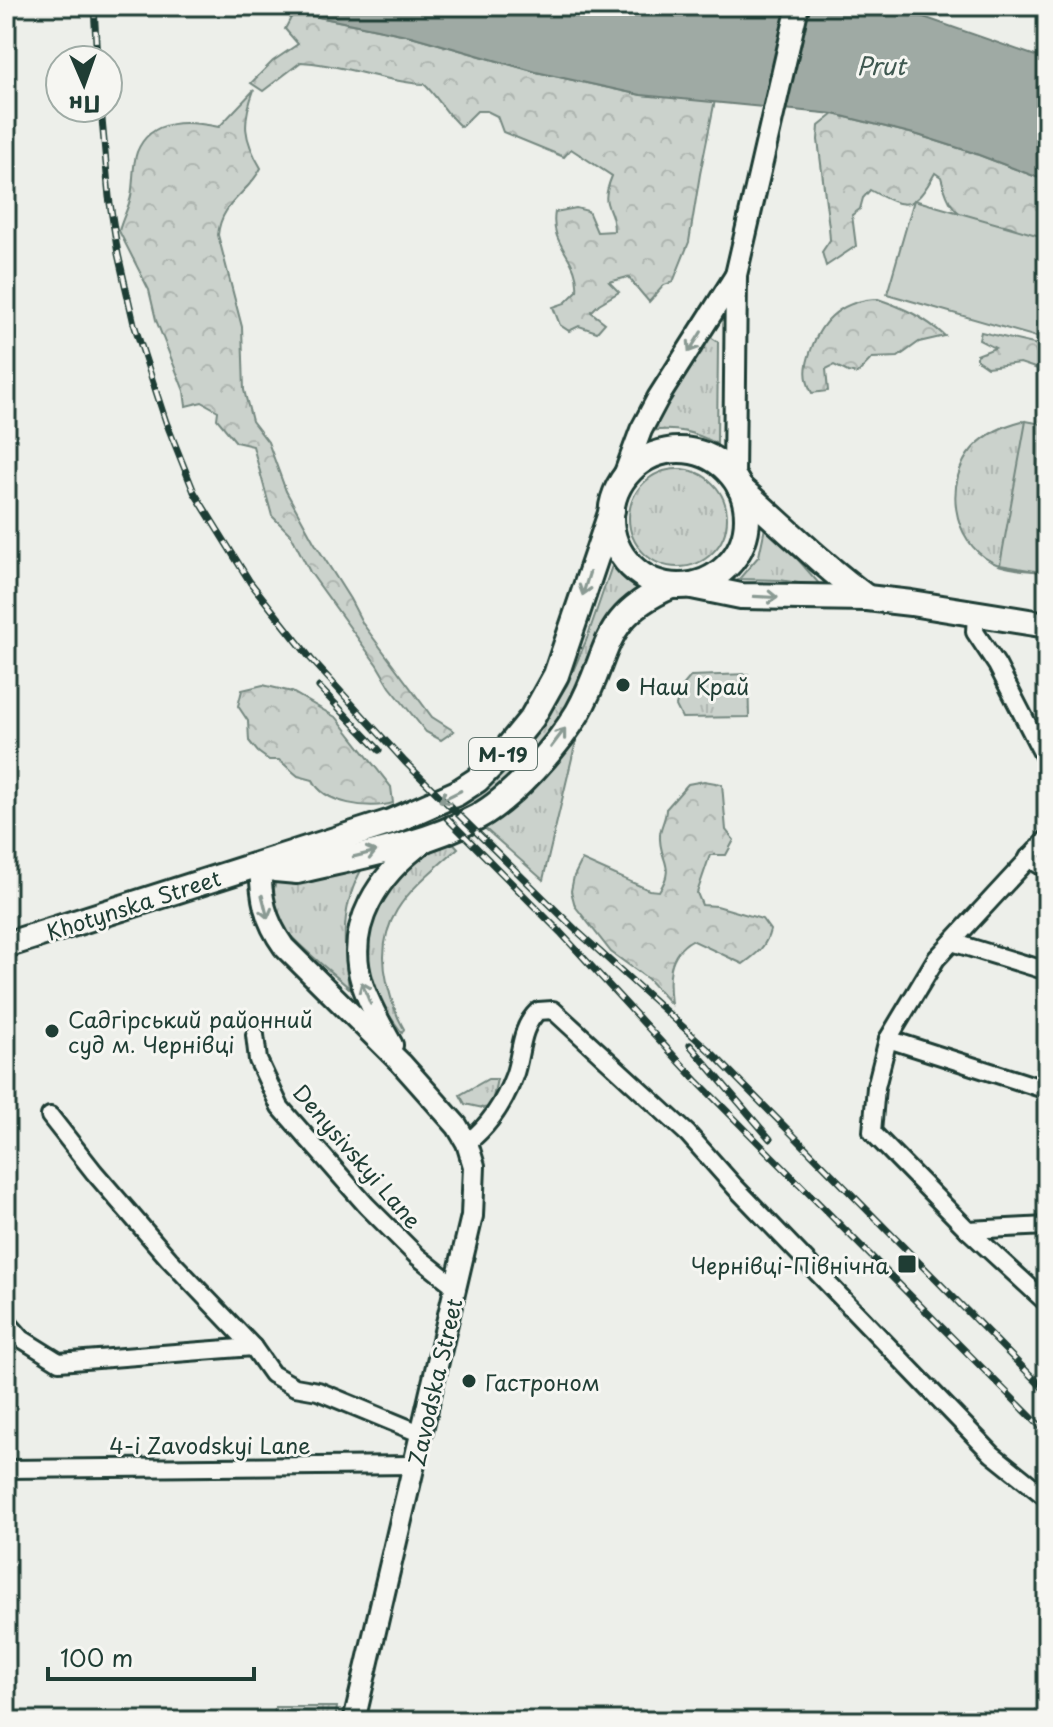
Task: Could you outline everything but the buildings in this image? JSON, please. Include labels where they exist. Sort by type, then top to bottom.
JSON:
[{"type":"highway","name":"М-19","points":[[612,510],[621,484],[642,462],[661,453],[681,451],[710,458],[824,566],[867,598]]},
{"type":"highway","name":"М-19","points":[[680,586],[711,578],[721,572],[742,544],[747,521],[744,499],[737,483]]},
{"type":"highway","points":[[612,510],[615,539],[629,564],[652,580],[741,596],[867,598],[911,603],[1047,625]]},
{"type":"highway","name":"Khotynska Street","points":[[6,945],[391,822],[457,793],[477,780],[532,718],[556,675],[612,510]]},
{"type":"highway","name":"Zavodska Street","points":[[432,835],[478,816],[530,770],[577,713],[619,621],[631,607],[680,586]]},
{"type":"highway","name":"Khotynska Street","points":[[260,864],[297,871],[432,835]]},
{"type":"main road","points":[[737,483],[736,275],[798,6]]},
{"type":"main road","points":[[621,484],[641,430],[658,398],[736,275]]},
{"type":"main road","name":"Zavodska Street","points":[[401,1063],[361,981],[357,944],[359,925],[383,881],[432,835]]},
{"type":"main road","name":"Zavodska Street","points":[[260,864],[263,904],[270,927],[284,947],[401,1063],[449,1116],[467,1143],[474,1166],[475,1197],[456,1287],[354,1721]]},
{"type":"street","points":[[976,614],[975,632],[997,665],[1047,762]]},
{"type":"street","points":[[1047,839],[936,959],[888,1039],[876,1087],[872,1132],[968,1230],[1047,1302]]},
{"type":"street","points":[[1028,858],[1047,869]]},
{"type":"street","points":[[952,942],[1047,971]]},
{"type":"street","points":[[467,1143],[484,1129],[498,1110],[515,1074],[530,1020],[538,1011],[553,1010],[688,1134],[735,1187],[992,1454],[1047,1498]]},
{"type":"street","name":"Denysivskyi Lane","points":[[255,1035],[258,1060],[280,1107],[366,1205],[417,1256],[456,1287]]},
{"type":"street","points":[[888,1039],[1047,1090]]},
{"type":"street","points":[[50,1116],[169,1259],[253,1347],[272,1374],[385,1416],[422,1434]]},
{"type":"street","points":[[968,1230],[1047,1226]]},
{"type":"street","points":[[6,1321],[22,1339],[59,1362],[253,1347]]},
{"type":"street","name":"4-i Zavodskyi Lane","points":[[6,1469],[414,1465]]},
{"type":"green space","points":[[294,12],[411,36],[536,72],[641,95],[715,100],[689,242],[673,282],[664,285],[649,302],[628,277],[609,282],[619,292],[591,312],[605,323],[597,332],[579,326],[569,331],[560,325],[553,307],[565,303],[577,291],[577,279],[556,234],[555,212],[576,208],[588,211],[597,232],[614,231],[606,201],[612,176],[571,149],[564,157],[503,132],[497,116],[487,111],[477,111],[461,127],[424,84],[301,62],[263,91],[251,83],[273,61],[298,44],[285,29]]},
{"type":"green space","points":[[254,90],[246,130],[261,168],[229,206],[218,235],[242,327],[244,390],[252,421],[268,442],[286,491],[363,624],[432,717],[454,731],[441,740],[426,732],[390,687],[310,572],[291,535],[272,516],[253,446],[236,442],[217,419],[218,411],[202,402],[186,406],[184,391],[156,320],[149,290],[119,231],[131,196],[135,157],[143,141],[152,132],[172,124],[196,123],[219,127]]},
{"type":"green space","points":[[834,114],[918,135],[1047,181],[1047,252],[1010,226],[981,226],[964,217],[950,202],[941,177],[935,173],[921,194],[908,203],[892,201],[870,190],[863,198],[860,209],[852,215],[856,246],[826,266],[822,252],[830,240],[818,140],[819,126]]},
{"type":"green space","points":[[914,200],[1047,238],[1047,340],[887,294]]},
{"type":"green space","points":[[878,299],[913,314],[945,336],[919,342],[898,357],[872,358],[857,374],[834,365],[826,369],[828,391],[812,393],[807,367],[821,329],[844,307]]},
{"type":"green space","points":[[981,332],[1047,347],[1047,372],[1020,363],[987,367],[977,360],[977,355],[995,348],[979,340]]},
{"type":"green space","points":[[709,336],[718,342],[717,444],[685,432],[651,431]]},
{"type":"green space","points":[[1022,421],[1047,425],[1047,573],[992,562],[968,540],[956,509],[958,476],[973,448],[996,431]]},
{"type":"green space","points":[[1026,421],[1047,425],[1047,573],[1000,565]]},
{"type":"green space","points":[[678,469],[697,472],[713,483],[724,499],[727,518],[724,537],[713,553],[697,564],[678,567],[659,564],[643,553],[632,537],[629,518],[632,499],[643,483],[659,472]]},
{"type":"green space","points":[[766,523],[822,587],[780,580],[739,579],[759,556]]},
{"type":"green space","points":[[614,560],[625,575],[641,587],[619,605],[608,621],[577,693],[548,736],[501,789],[464,813],[385,842],[291,858],[381,831],[538,729],[567,685]]},
{"type":"green space","points":[[748,674],[749,717],[682,718],[676,706],[681,688],[691,676]]},
{"type":"green space","points":[[263,685],[292,692],[337,718],[391,787],[393,803],[372,806],[337,800],[326,795],[313,780],[298,776],[279,760],[269,760],[258,752],[249,741],[248,721],[238,706],[242,690]]},
{"type":"green space","points":[[577,737],[543,880],[481,825]]},
{"type":"green space","points":[[704,781],[722,784],[726,830],[734,840],[726,855],[710,855],[697,893],[702,905],[717,906],[762,919],[770,930],[760,950],[743,964],[692,940],[678,952],[671,968],[671,1004],[648,979],[611,952],[575,906],[571,891],[582,860],[649,890],[659,891],[667,868],[660,843],[666,809],[688,784]]},
{"type":"green space","points":[[449,838],[458,848],[426,876],[400,905],[386,939],[384,959],[387,982],[404,1029],[402,1033],[382,1002],[370,974],[366,948],[370,924],[381,901],[398,880]]},
{"type":"green space","points":[[363,867],[350,896],[345,926],[349,988],[286,931],[274,912],[273,896],[276,881]]},
{"type":"green space","points":[[488,1079],[497,1079],[491,1107],[465,1104],[460,1095]]},
{"type":"green space","points":[[275,1707],[337,1707],[335,1721],[274,1721]]},
{"type":"water","name":"Prut","points":[[169,6],[892,6],[1047,60],[1047,181],[918,135],[834,114],[641,95],[536,72],[411,36],[294,12]]},
{"type":"railway","points":[[94,6],[96,44]]},
{"type":"railway","points":[[102,124],[109,197],[134,324],[166,422],[194,492],[250,582],[311,659],[405,762],[577,931],[713,1054],[1047,1392]]},
{"type":"railway","points":[[319,687],[379,750]]},
{"type":"railway","points":[[447,818],[560,932],[698,1082],[1047,1433]]},
{"type":"railway","points":[[690,1045],[770,1139]]},
{"type":"place","name":"Наш Край","points":[[623,685]]},
{"type":"place","name":"Садгірський районний суд м. Чернівці","points":[[52,1031]]},
{"type":"place","name":"Чернівці-Північна","points":[[907,1264]]},
{"type":"place","name":"Гастроном","points":[[469,1381]]}]
